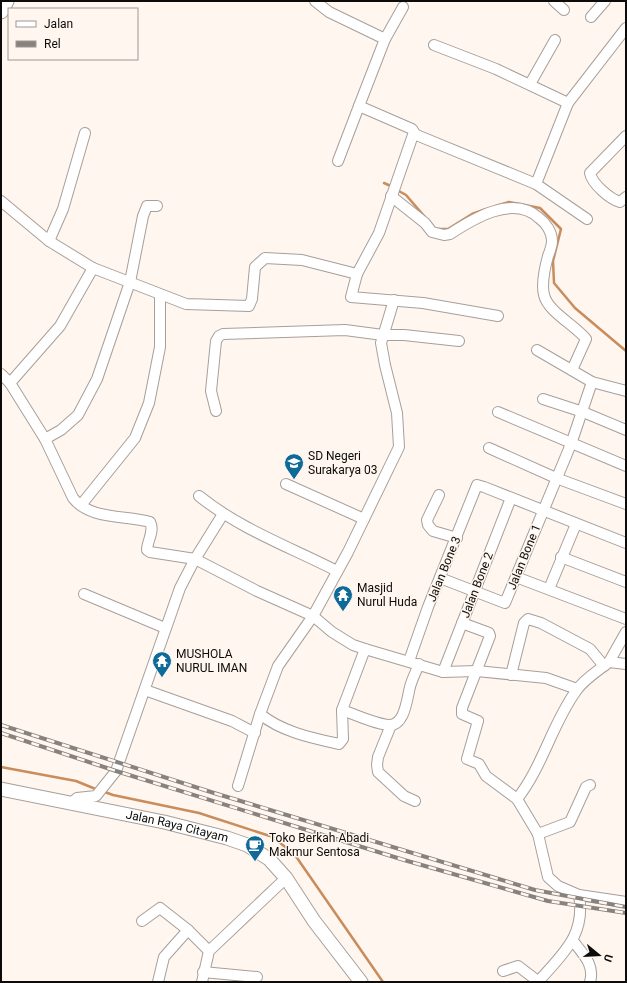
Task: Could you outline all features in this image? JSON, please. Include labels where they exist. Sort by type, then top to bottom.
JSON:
[{"type":"highway","points":[[1,11],[6,1]]},
{"type":"main road","name":"Jalan Raya Citayam","points":[[1,789],[164,822],[227,838],[247,845],[261,853],[286,878],[314,921],[361,982]]},
{"type":"street","points":[[315,1],[321,8],[385,39]]},
{"type":"street","points":[[554,1],[564,10]]},
{"type":"street","points":[[592,17],[605,1]]},
{"type":"street","points":[[338,161],[385,39],[403,7]]},
{"type":"street","points":[[536,184],[568,103],[626,28]]},
{"type":"street","points":[[530,84],[555,40]]},
{"type":"street","points":[[434,45],[530,84],[568,103]]},
{"type":"street","points":[[359,106],[412,129],[414,134],[536,184],[587,219]]},
{"type":"street","points":[[50,241],[63,209],[85,133]]},
{"type":"street","points":[[414,134],[379,233],[357,274],[351,297],[423,303],[498,316]]},
{"type":"street","points":[[626,136],[590,173],[596,184],[614,200],[620,202],[626,196]]},
{"type":"street","points":[[391,196],[425,223],[432,232],[444,235],[450,234],[484,214],[507,209],[530,211],[544,222],[551,233],[552,242],[546,267],[544,297],[552,308],[586,339],[572,370]]},
{"type":"street","points":[[1,201],[50,241],[93,268],[130,282],[160,296],[186,304],[249,306],[252,299],[255,267],[265,258],[302,260],[357,274]]},
{"type":"street","points":[[45,440],[61,430],[78,415],[97,378],[130,282],[143,216],[147,206],[157,206]]},
{"type":"street","points":[[10,383],[60,326],[93,268]]},
{"type":"street","points":[[81,506],[135,438],[149,403],[160,346],[160,296]]},
{"type":"street","points":[[238,786],[260,714],[278,666],[313,616],[399,448],[397,413],[382,351],[383,335],[394,300]]},
{"type":"street","points":[[216,411],[211,391],[216,341],[219,336],[223,334],[345,330],[383,335],[404,335],[459,341]]},
{"type":"street","points":[[537,350],[592,382],[626,391]]},
{"type":"street","points":[[1,374],[10,383],[45,440],[73,498],[81,506],[92,511],[150,522],[152,526],[147,546],[147,550],[150,552],[196,559],[257,591],[313,616],[332,632],[353,645],[365,650],[414,662],[443,672],[477,671],[546,678],[577,689]]},
{"type":"street","name":"Jalan Bone 1","points":[[475,590],[505,603],[571,444],[592,382]]},
{"type":"street","points":[[543,399],[583,412],[626,430]]},
{"type":"street","points":[[498,412],[626,466]]},
{"type":"street","points":[[489,448],[556,478],[626,504]]},
{"type":"street","points":[[286,484],[364,519]]},
{"type":"street","name":"Jalan Bone 3","points":[[391,725],[399,721],[404,712],[414,662],[440,578],[457,538],[475,487],[484,487],[511,498]]},
{"type":"street","points":[[439,495],[427,520],[428,525],[433,531],[457,538]]},
{"type":"street","points":[[199,496],[223,514],[268,538],[337,571]]},
{"type":"street","points":[[511,498],[626,543]]},
{"type":"street","name":"Jalan Bone 2","points":[[443,672],[511,498]]},
{"type":"street","points":[[70,803],[78,798],[96,796],[116,771],[180,588],[223,514]]},
{"type":"street","points":[[549,589],[576,524]]},
{"type":"street","points":[[561,557],[626,582]]},
{"type":"street","points":[[516,577],[626,619]]},
{"type":"street","points":[[440,578],[475,590]]},
{"type":"street","points":[[84,594],[165,628]]},
{"type":"street","points":[[511,675],[524,624],[528,619],[541,624],[590,650],[606,664],[626,664]]},
{"type":"street","points":[[462,623],[490,635],[462,708],[462,714],[478,721],[466,759],[478,764],[486,776],[517,799],[538,834],[548,877],[558,886],[579,895],[626,902]]},
{"type":"street","points":[[517,799],[539,765],[567,704],[577,689],[606,664],[626,632]]},
{"type":"street","points":[[260,714],[266,719],[302,735],[339,744],[343,739],[342,710],[365,650]]},
{"type":"street","points":[[145,690],[232,721],[255,733]]},
{"type":"street","points":[[342,710],[391,725],[378,757],[378,772],[404,796],[415,801]]},
{"type":"street","points":[[538,834],[570,822],[586,787],[590,785]]},
{"type":"street","points":[[257,977],[202,977],[209,951],[286,878]]},
{"type":"street","points":[[503,971],[518,966],[538,982],[573,941],[581,915],[579,895]]},
{"type":"street","points":[[142,921],[160,908],[188,930],[209,951]]},
{"type":"street","points":[[158,982],[164,957],[188,930]]},
{"type":"street","points":[[573,941],[591,965],[593,973],[590,982]]},
{"type":"waterway","points":[[384,183],[393,187]]},
{"type":"waterway","points":[[397,190],[406,195],[425,217]]},
{"type":"waterway","points":[[496,206],[509,202],[540,208],[561,229],[553,261],[554,283],[575,308],[626,351]]},
{"type":"waterway","points":[[438,229],[448,229],[472,214],[486,209]]},
{"type":"waterway","points":[[1,767],[76,781],[98,790]]},
{"type":"waterway","points":[[102,791],[113,795],[199,813],[273,837],[295,855],[383,982]]},
{"type":"railway","points":[[1,725],[214,793],[535,890],[626,907]]},
{"type":"railway","points":[[1,733],[116,771],[404,860],[548,901],[626,913]]},
{"type":"place","name":"SD Negeri Surakarya 03","points":[[294,480]]},
{"type":"place","name":"Masjid Nurul Huda","points":[[343,612]]},
{"type":"place","name":"MUSHOLA NURUL IMAN","points":[[162,678]]},
{"type":"place","name":"Toko Berkah Abadi Makmur Sentosa","points":[[255,862]]}]
